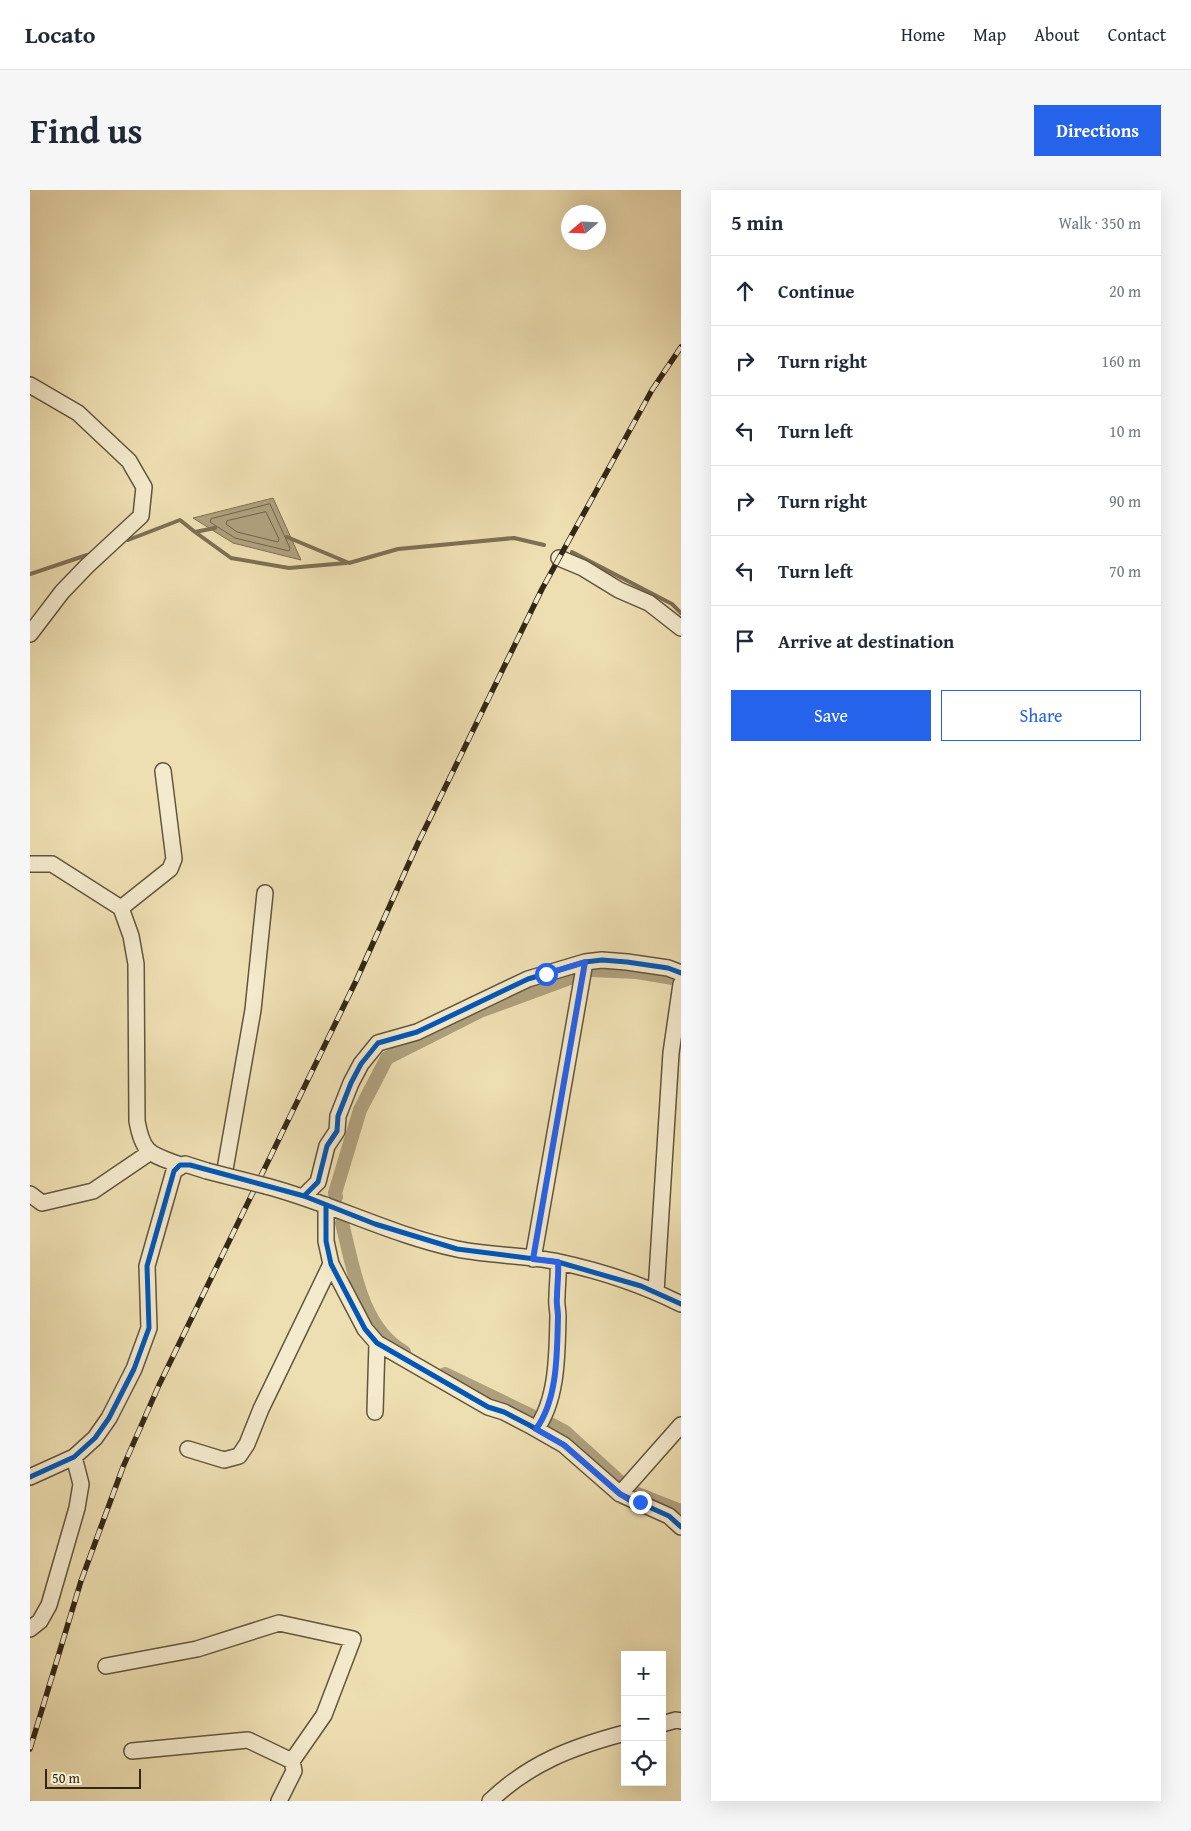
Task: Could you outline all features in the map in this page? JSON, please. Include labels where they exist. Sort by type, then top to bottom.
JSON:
[{"type":"street","points":[[30,385],[78,413],[129,461],[144,487],[141,516],[62,592],[30,634]]},
{"type":"street","points":[[559,558],[583,568],[619,590],[649,603],[681,628]]},
{"type":"street","points":[[121,908],[170,869],[174,859],[163,771]]},
{"type":"street","points":[[30,864],[52,864],[121,908],[131,936],[136,964],[137,1122],[140,1138],[149,1153],[180,1166],[190,1165],[304,1196],[375,1224],[457,1249],[558,1262],[656,1292],[681,1304]]},
{"type":"street","points":[[224,1175],[253,1010],[265,893]]},
{"type":"street","points":[[304,1196],[318,1182],[327,1146],[337,1132],[338,1116],[351,1083],[361,1064],[378,1043],[417,1032],[528,979],[585,962],[602,960],[626,962],[668,968],[681,973]]},
{"type":"street","points":[[533,1259],[585,962]]},
{"type":"street","points":[[656,1292],[672,1053],[681,984]]},
{"type":"street","points":[[30,1194],[42,1203],[92,1191],[149,1153]]},
{"type":"street","points":[[30,1477],[74,1457],[95,1438],[109,1418],[134,1369],[149,1328],[147,1266],[174,1171],[180,1166]]},
{"type":"street","points":[[326,1205],[326,1241],[331,1264],[359,1320],[377,1343],[488,1407],[504,1412],[564,1445],[620,1494],[669,1516],[681,1527]]},
{"type":"street","points":[[536,1429],[546,1416],[555,1365],[558,1315],[557,1297],[560,1282],[558,1262]]},
{"type":"street","points":[[188,1450],[224,1460],[239,1456],[248,1444],[261,1409],[331,1264]]},
{"type":"street","points":[[375,1412],[377,1343]]},
{"type":"street","points":[[620,1494],[681,1425]]},
{"type":"street","points":[[30,1629],[40,1621],[49,1605],[77,1508],[81,1484],[74,1457]]},
{"type":"street","points":[[106,1666],[197,1649],[279,1622],[353,1639],[324,1716],[292,1762],[294,1771],[279,1801]]},
{"type":"street","points":[[666,1723],[676,1720],[681,1722]]},
{"type":"street","points":[[490,1801],[537,1764],[569,1749],[621,1734]]},
{"type":"street","points":[[132,1751],[248,1740],[292,1762]]},
{"type":"water","points":[[273,498],[301,560],[233,543],[193,518]]},
{"type":"waterway","points":[[128,540],[180,520],[195,532],[215,528]]},
{"type":"waterway","points":[[195,532],[231,558],[289,568],[346,563]]},
{"type":"waterway","points":[[287,537],[349,563],[398,549],[514,538],[544,545]]},
{"type":"waterway","points":[[572,552],[672,604],[681,613]]},
{"type":"waterway","points":[[30,574],[87,555]]},
{"type":"waterway","points":[[592,970],[637,972],[673,978]]},
{"type":"waterway","points":[[336,1197],[335,1193],[360,1110],[387,1058],[480,1011],[570,978]]},
{"type":"waterway","points":[[342,1223],[355,1276],[368,1312],[389,1341],[404,1352]]},
{"type":"waterway","points":[[445,1374],[532,1416]]},
{"type":"waterway","points":[[552,1425],[565,1432],[620,1482]]},
{"type":"waterway","points":[[635,1493],[678,1510],[681,1514]]},
{"type":"railway","points":[[30,1749],[81,1581],[123,1467],[159,1385],[356,981],[418,843],[542,589],[652,390],[681,347]]},
{"type":"cycle path","points":[[304,1196],[318,1182],[327,1146],[337,1131],[338,1116],[351,1083],[361,1064],[378,1043],[417,1032],[528,979],[585,962],[602,960],[627,962],[668,968],[681,973]]},
{"type":"cycle path","points":[[30,1477],[74,1457],[95,1438],[109,1418],[134,1369],[149,1328],[147,1266],[174,1171],[180,1165],[190,1165],[304,1196],[375,1224],[457,1249],[558,1262],[641,1286],[681,1304]]},
{"type":"cycle path","points":[[326,1205],[326,1241],[331,1264],[365,1329],[377,1343],[488,1407],[504,1412],[564,1445],[620,1494],[669,1516],[681,1527]]},
{"type":"route","points":[[546,974],[585,962],[533,1259],[558,1262],[560,1282],[557,1297],[557,1348],[551,1391],[546,1416],[536,1429],[564,1445],[620,1494],[630,1500],[640,1502]]}]
